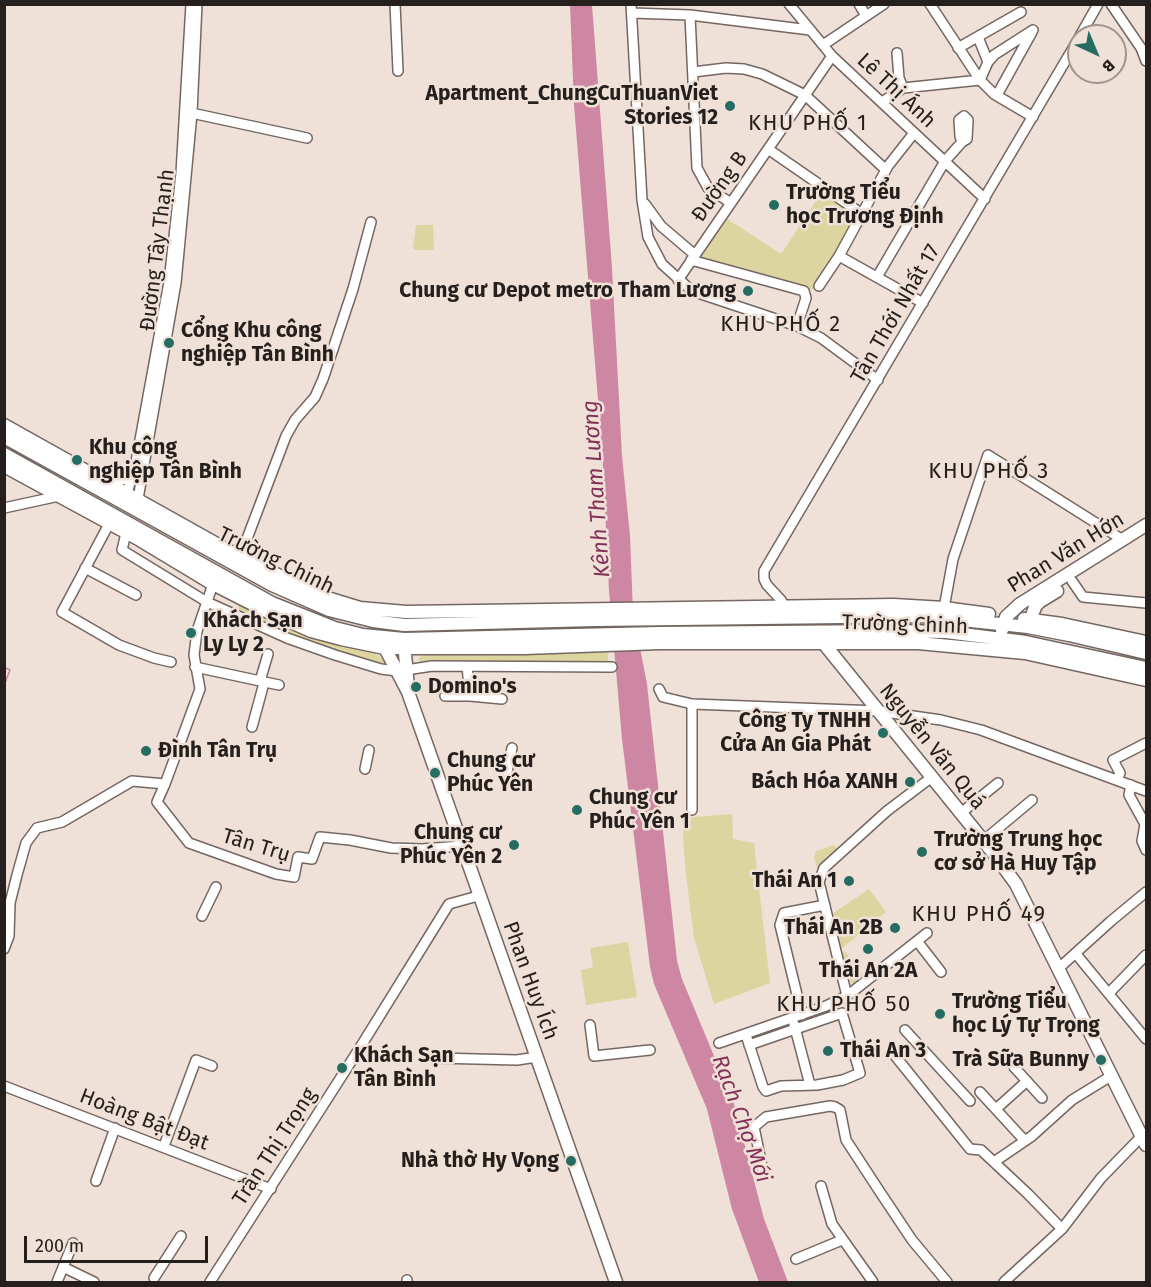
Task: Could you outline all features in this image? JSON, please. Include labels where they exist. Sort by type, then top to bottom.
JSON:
[{"type":"main road","name":"Trường Chinh","points":[[4,425],[106,481],[130,501],[236,566],[296,597],[329,610],[386,617],[406,612],[526,617]]},
{"type":"main road","name":"Trường Chinh","points":[[4,437],[81,480],[130,501],[324,597],[386,617],[404,626],[526,617],[594,615],[884,616],[943,613]]},
{"type":"main road","name":"Trường Chinh","points":[[4,454],[111,520]]},
{"type":"main road","name":"Trường Chinh","points":[[4,466],[272,603],[335,628],[385,643]]},
{"type":"main road","points":[[81,480],[106,481],[124,478],[135,467]]},
{"type":"main road","points":[[111,520],[130,501]]},
{"type":"main road","points":[[128,528],[130,501]]},
{"type":"main road","name":"Phan Văn Hớn","points":[[1000,644],[1004,620],[1020,604],[1146,525]]},
{"type":"main road","name":"Trường Chinh","points":[[128,528],[213,584],[311,631],[341,639],[404,644],[426,649],[525,642],[815,632],[946,632],[1000,644],[1146,668]]},
{"type":"main road","name":"Phan Văn Hớn","points":[[1025,647],[1029,623],[1039,602],[1146,534]]},
{"type":"main road","name":"Trường Chinh","points":[[661,614],[784,606],[894,605],[1029,623],[1062,624],[1146,642]]},
{"type":"main road","points":[[402,671],[406,612]]},
{"type":"main road","points":[[386,617],[385,643],[402,671]]},
{"type":"main road","name":"Trường Chinh","points":[[1029,623],[1146,653]]},
{"type":"main road","name":"Nguyễn Văn Quá","points":[[815,632],[961,813],[1017,888],[1146,1141]]},
{"type":"main road","name":"Trường Chinh","points":[[404,644],[447,638],[525,642]]},
{"type":"main road","points":[[402,671],[426,649],[447,638]]},
{"type":"main road","name":"Trường Chinh","points":[[660,638],[824,643],[1000,644]]},
{"type":"main road","points":[[841,664],[843,652],[851,642]]},
{"type":"main road","name":"Trường Chinh","points":[[1025,647],[1146,680]]},
{"type":"main road","name":"Phan Huy Ích","points":[[402,671],[478,896],[616,1282]]},
{"type":"street","name":"Đường Tây Thạnh","points":[[188,112],[191,4]]},
{"type":"street","name":"Đường Tây Thạnh","points":[[130,501],[172,283],[184,173],[197,4]]},
{"type":"street","points":[[394,4],[398,71]]},
{"type":"street","name":"Lê Thị Ánh","points":[[789,4],[832,56],[985,199]]},
{"type":"street","points":[[859,4],[866,16]]},
{"type":"street","points":[[823,45],[884,4]]},
{"type":"street","points":[[930,4],[980,80],[997,95],[1033,117]]},
{"type":"street","name":"Tân Thới Nhất 17","points":[[1086,24],[1098,4]]},
{"type":"street","points":[[1112,5],[1144,50],[1146,61]]},
{"type":"street","points":[[810,30],[632,9],[642,200],[648,237],[662,264],[692,291],[797,326],[821,338],[878,380]]},
{"type":"street","points":[[958,48],[1021,12]]},
{"type":"street","points":[[690,15],[697,168],[702,181],[708,188],[731,203]]},
{"type":"street","points":[[980,80],[988,62],[994,55],[1034,30],[997,95]]},
{"type":"street","points":[[978,37],[988,62]]},
{"type":"street","points":[[897,52],[899,78],[903,88]]},
{"type":"street","name":"Đường B","points":[[678,280],[832,56]]},
{"type":"street","name":"Tân Thới Nhất 17","points":[[784,606],[767,585],[764,572],[1067,58]]},
{"type":"street","points":[[693,72],[726,68],[744,69],[762,74],[805,95],[886,170]]},
{"type":"street","points":[[882,102],[903,88],[980,80]]},
{"type":"street","points":[[188,112],[307,138]]},
{"type":"street","points":[[819,286],[839,256],[886,170],[914,133]]},
{"type":"street","points":[[877,277],[945,161],[962,142]]},
{"type":"street","points":[[768,150],[862,214]]},
{"type":"street","points":[[642,200],[661,226],[693,257],[804,291],[807,298],[797,326]]},
{"type":"street","points":[[240,557],[286,436],[295,420],[315,397],[323,379],[353,289],[371,222]]},
{"type":"street","points":[[839,256],[923,303]]},
{"type":"street","name":"Đường Tây Thạnh","points":[[130,501],[162,339]]},
{"type":"street","points":[[943,613],[954,554],[988,455],[1123,540]]},
{"type":"street","points":[[4,508],[59,496]]},
{"type":"street","points":[[111,520],[62,612],[119,645],[171,662]]},
{"type":"street","points":[[128,528],[122,550],[207,602],[287,638],[381,669],[402,671],[432,666],[612,667]]},
{"type":"street","points":[[85,568],[136,595]]},
{"type":"street","points":[[1072,581],[1083,597],[1146,603]]},
{"type":"street","points":[[4,949],[9,936],[10,903],[17,875],[26,843],[37,828],[62,822],[132,781],[165,784],[200,689],[194,656],[197,631],[213,584]]},
{"type":"street","points":[[252,727],[268,654]]},
{"type":"street","points":[[195,667],[279,685]]},
{"type":"street","points":[[467,667],[470,696]]},
{"type":"street","points":[[659,689],[663,697],[692,704],[878,711],[941,720],[981,730],[1146,791]]},
{"type":"street","points":[[445,696],[502,699]]},
{"type":"street","points":[[692,704],[692,810]]},
{"type":"street","points":[[1117,780],[1120,773],[1113,760],[1146,743]]},
{"type":"street","points":[[507,772],[512,748]]},
{"type":"street","points":[[365,769],[369,750]]},
{"type":"street","points":[[847,996],[819,882],[824,868],[887,811],[932,777]]},
{"type":"street","points":[[961,813],[998,783]]},
{"type":"street","name":"Tân Trụ","points":[[165,784],[157,802],[189,843],[276,874],[294,877],[298,857],[312,859],[320,837],[392,848],[422,849],[461,846]]},
{"type":"street","points":[[1131,785],[1130,795],[1145,824],[1142,841],[1146,850]]},
{"type":"street","points":[[983,841],[1032,800]]},
{"type":"street","points":[[202,916],[216,887]]},
{"type":"street","points":[[1059,968],[1146,892]]},
{"type":"street","name":"Trần Thị Trọng","points":[[210,1282],[449,904],[478,896]]},
{"type":"street","points":[[810,1085],[795,1029],[797,1017],[780,925],[784,913],[825,905]]},
{"type":"street","points":[[719,1043],[797,1017],[847,996],[927,933]]},
{"type":"street","points":[[917,941],[941,972]]},
{"type":"street","points":[[1076,954],[1146,1039]]},
{"type":"street","points":[[1109,993],[1146,956]]},
{"type":"street","points":[[746,1035],[749,1045],[766,1091],[781,1086],[843,1080],[860,1073],[842,1013],[749,1045]]},
{"type":"street","points":[[590,1025],[594,1056],[650,1050]]},
{"type":"street","points":[[905,1030],[970,1101]]},
{"type":"street","points":[[892,1052],[970,1149],[981,1150],[1062,1229]]},
{"type":"street","points":[[436,1058],[517,1060],[537,1058]]},
{"type":"street","points":[[164,1146],[196,1060],[212,1066]]},
{"type":"street","points":[[1014,1067],[1042,1098]]},
{"type":"street","points":[[994,1162],[1024,1141],[1072,1100],[1111,1076]]},
{"type":"street","points":[[996,1109],[1027,1081]]},
{"type":"street","name":"Hoàng Bật Đạt","points":[[4,1086],[271,1188]]},
{"type":"street","points":[[981,1092],[1024,1141]]},
{"type":"street","points":[[764,1176],[754,1127],[766,1118],[835,1107],[840,1110],[846,1140],[912,1240],[947,1282]]},
{"type":"street","points":[[96,1181],[115,1128]]},
{"type":"street","points":[[1004,1282],[1062,1229],[1101,1178],[1139,1139],[1146,1141]]},
{"type":"street","points":[[821,1186],[832,1224],[873,1282]]},
{"type":"street","points":[[154,1278],[181,1236]]},
{"type":"street","points":[[795,1259],[842,1240]]},
{"type":"street","points":[[57,1282],[73,1243]]},
{"type":"street","points":[[63,1267],[94,1282]]},
{"type":"shaded area","name":"Kênh Tham Lương","points":[[570,5],[592,5],[612,268],[633,613],[647,684],[677,961],[682,979],[734,1104],[764,1219],[788,1282],[759,1282],[732,1209],[707,1109],[654,984],[650,967],[622,739],[609,591],[602,449],[574,105]]},
{"type":"shaded area","points":[[822,192],[856,216],[813,290],[695,258],[726,218],[781,254]]},
{"type":"shaded area","points":[[418,225],[433,225],[434,250],[415,250],[413,248]]},
{"type":"shaded area","points":[[240,604],[372,651],[388,663],[391,669],[300,639],[235,611]]},
{"type":"shaded area","points":[[608,651],[608,664],[420,663],[419,658],[427,652]]},
{"type":"shaded area","points":[[732,814],[733,839],[754,843],[770,983],[714,1004],[694,938],[682,818]]},
{"type":"shaded area","points":[[834,845],[838,849],[826,859],[818,872],[814,857],[816,851]]},
{"type":"shaded area","points":[[869,889],[886,912],[840,950],[832,914]]},
{"type":"shaded area","points":[[628,942],[637,997],[586,1005],[581,970],[593,967],[590,948]]},
{"type":"shaded area","points":[[845,951],[863,976],[852,985],[841,954]]},
{"type":"waterway","points":[[4,667],[10,670],[4,686]]},
{"type":"place","name":"Apartment_ChungCuThuanViet Stories 12","points":[[730,106]]},
{"type":"place","name":"Trường Tiểu học Trương Định","points":[[774,205]]},
{"type":"place","name":"Chung cư Depot metro Tham Lương","points":[[748,291]]},
{"type":"place","name":"Cổng Khu công nghiệp Tân Bình","points":[[169,343]]},
{"type":"place","name":"Khu công nghiệp Tân Bình","points":[[77,460]]},
{"type":"place","name":"Khách Sạn Ly Ly 2","points":[[191,633]]},
{"type":"place","name":"Domino's","points":[[416,687]]},
{"type":"place","name":"Công Ty TNHH Cửa An Gia Phát","points":[[883,733]]},
{"type":"place","name":"Đình Tân Trụ","points":[[146,751]]},
{"type":"place","name":"Chung cư Phúc Yên","points":[[435,773]]},
{"type":"place","name":"Bách Hóa XANH","points":[[910,782]]},
{"type":"place","name":"Chung cư Phúc Yên 1","points":[[577,810]]},
{"type":"place","name":"Chung cư Phúc Yên 2","points":[[514,845]]},
{"type":"place","name":"Trường Trung học cơ sở Hà Huy Tập","points":[[922,852]]},
{"type":"place","name":"Thái An 1","points":[[849,881]]},
{"type":"place","name":"Thái An 2B","points":[[895,928]]},
{"type":"place","name":"Thái An 2A","points":[[868,949]]},
{"type":"place","name":"Trường Tiểu học Lý Tự Trọng","points":[[940,1014]]},
{"type":"place","name":"Thái An 3","points":[[828,1051]]},
{"type":"place","name":"Trà Sữa Bunny","points":[[1101,1060]]},
{"type":"place","name":"Khách Sạn Tân Bình","points":[[342,1068]]},
{"type":"place","name":"Nhà thờ Hy Vọng","points":[[571,1161]]},
{"type":"district","name":"KHU PHỐ 1","points":[[808,124]]},
{"type":"district","name":"KHU PHỐ 2","points":[[781,325]]},
{"type":"district","name":"KHU PHỐ 3","points":[[989,472]]},
{"type":"district","name":"KHU PHỐ 49","points":[[979,915]]},
{"type":"district","name":"KHU PHỐ 50","points":[[844,1005]]},
{"type":"water label","name":"Rạch Chợ Mới","points":[[741,1119]]}]
